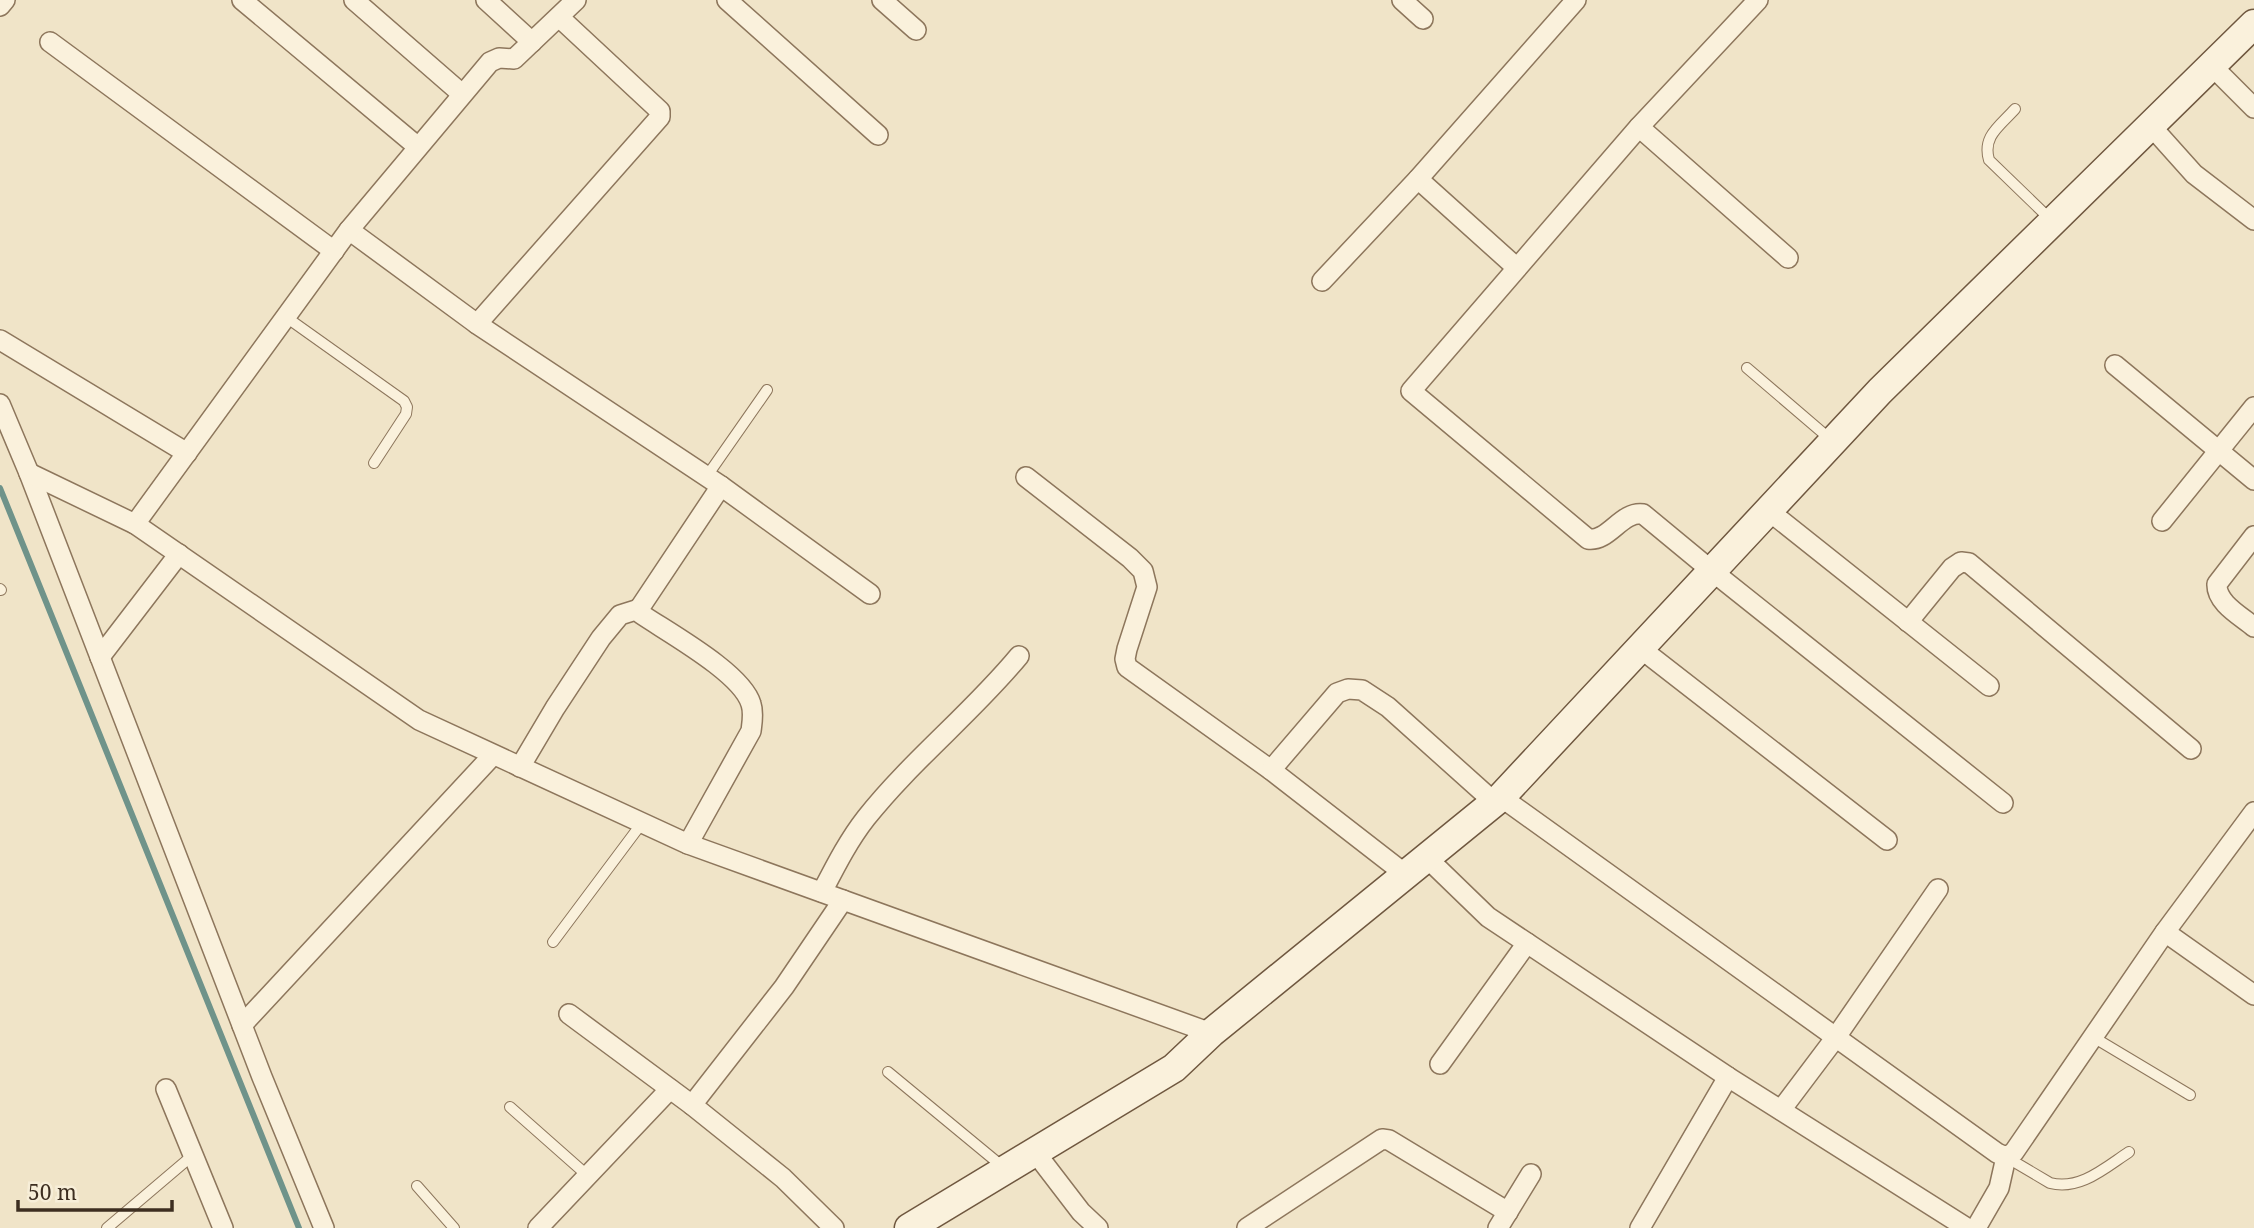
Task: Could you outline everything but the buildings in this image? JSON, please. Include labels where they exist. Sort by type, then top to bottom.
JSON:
[{"type":"street","points":[[0,6],[5,0]]},
{"type":"street","points":[[243,0],[418,147]]},
{"type":"street","points":[[354,0],[462,94]]},
{"type":"street","points":[[486,0],[532,42]]},
{"type":"street","points":[[135,524],[349,230],[462,94],[490,62],[499,58],[514,59],[576,0]]},
{"type":"street","points":[[727,0],[878,135]]},
{"type":"street","points":[[883,0],[916,30]]},
{"type":"street","points":[[1402,0],[1423,19]]},
{"type":"street","points":[[1322,281],[1418,179],[1576,0]]},
{"type":"street","points":[[1758,0],[1639,127],[1411,391],[1588,539],[1596,539],[1629,515],[1643,514],[2003,803]]},
{"type":"street","points":[[477,324],[660,117],[660,111],[559,17]]},
{"type":"street","points":[[909,1228],[1174,1068],[1211,1033],[1498,799],[1880,391],[2254,24]]},
{"type":"street","points":[[50,42],[334,251]]},
{"type":"street","points":[[2212,66],[2254,108]]},
{"type":"street","points":[[2151,126],[2199,179],[2254,220]]},
{"type":"street","points":[[1639,127],[1788,258]]},
{"type":"street","points":[[1418,179],[1517,268]]},
{"type":"street","points":[[349,230],[477,324],[714,481],[870,594]]},
{"type":"street","points":[[0,340],[187,453]]},
{"type":"street","points":[[2115,365],[2254,480]]},
{"type":"street","points":[[0,404],[324,1228]]},
{"type":"street","points":[[2162,522],[2254,407]]},
{"type":"street","points":[[29,473],[135,524],[419,720],[688,844],[1211,1033]]},
{"type":"street","points":[[1026,477],[1143,571],[1147,587],[1127,649],[1127,667],[1271,770],[1488,917],[1728,1077],[1967,1228]]},
{"type":"street","points":[[520,767],[601,638],[620,615],[639,609],[714,481]]},
{"type":"street","points":[[1769,511],[1989,686]]},
{"type":"street","points":[[2254,536],[2217,584],[2217,592],[2220,598],[2254,627]]},
{"type":"street","points":[[100,657],[179,554]]},
{"type":"street","points":[[1908,622],[1952,568],[1961,562],[1969,563],[2191,750]]},
{"type":"street","points":[[639,609],[641,614],[732,675],[751,704],[751,732],[688,844]]},
{"type":"street","points":[[1640,648],[1888,840]]},
{"type":"street","points":[[822,892],[845,849],[866,818],[910,769],[992,688],[1019,656]]},
{"type":"street","points":[[1271,770],[1337,693],[1348,690],[1362,691],[1388,707],[1498,799],[2006,1157]]},
{"type":"street","points":[[242,1025],[493,755]]},
{"type":"street","points":[[1976,1228],[1999,1188],[2006,1157],[2014,1152],[2165,932],[2254,812]]},
{"type":"street","points":[[1781,1111],[1836,1037],[1938,889]]},
{"type":"street","points":[[692,1105],[784,987],[843,900]]},
{"type":"street","points":[[2165,932],[2254,995]]},
{"type":"street","points":[[1440,1064],[1527,943]]},
{"type":"street","points":[[569,1014],[692,1105],[783,1178],[834,1228]]},
{"type":"street","points":[[1640,1228],[1728,1077]]},
{"type":"street","points":[[166,1089],[223,1228]]},
{"type":"street","points":[[538,1228],[670,1089]]},
{"type":"street","points":[[1247,1228],[1382,1139],[1389,1140],[1503,1220],[1531,1174]]},
{"type":"street","points":[[1035,1152],[1081,1212],[1098,1228]]},
{"type":"lane","points":[[2015,109],[1989,138],[1986,149],[1989,160],[2053,222]]},
{"type":"lane","points":[[286,317],[404,401],[406,414],[374,463]]},
{"type":"lane","points":[[1747,368],[1833,442]]},
{"type":"lane","points":[[714,481],[767,390]]},
{"type":"lane","points":[[553,942],[642,823]]},
{"type":"lane","points":[[2093,1037],[2190,1095]]},
{"type":"lane","points":[[888,1072],[1006,1170]]},
{"type":"lane","points":[[510,1107],[587,1176]]},
{"type":"lane","points":[[2006,1157],[2057,1185],[2074,1184],[2094,1176],[2129,1152]]},
{"type":"lane","points":[[107,1228],[193,1156]]},
{"type":"lane","points":[[417,1186],[454,1228]]},
{"type":"waterway","points":[[0,488],[299,1228]]}]
